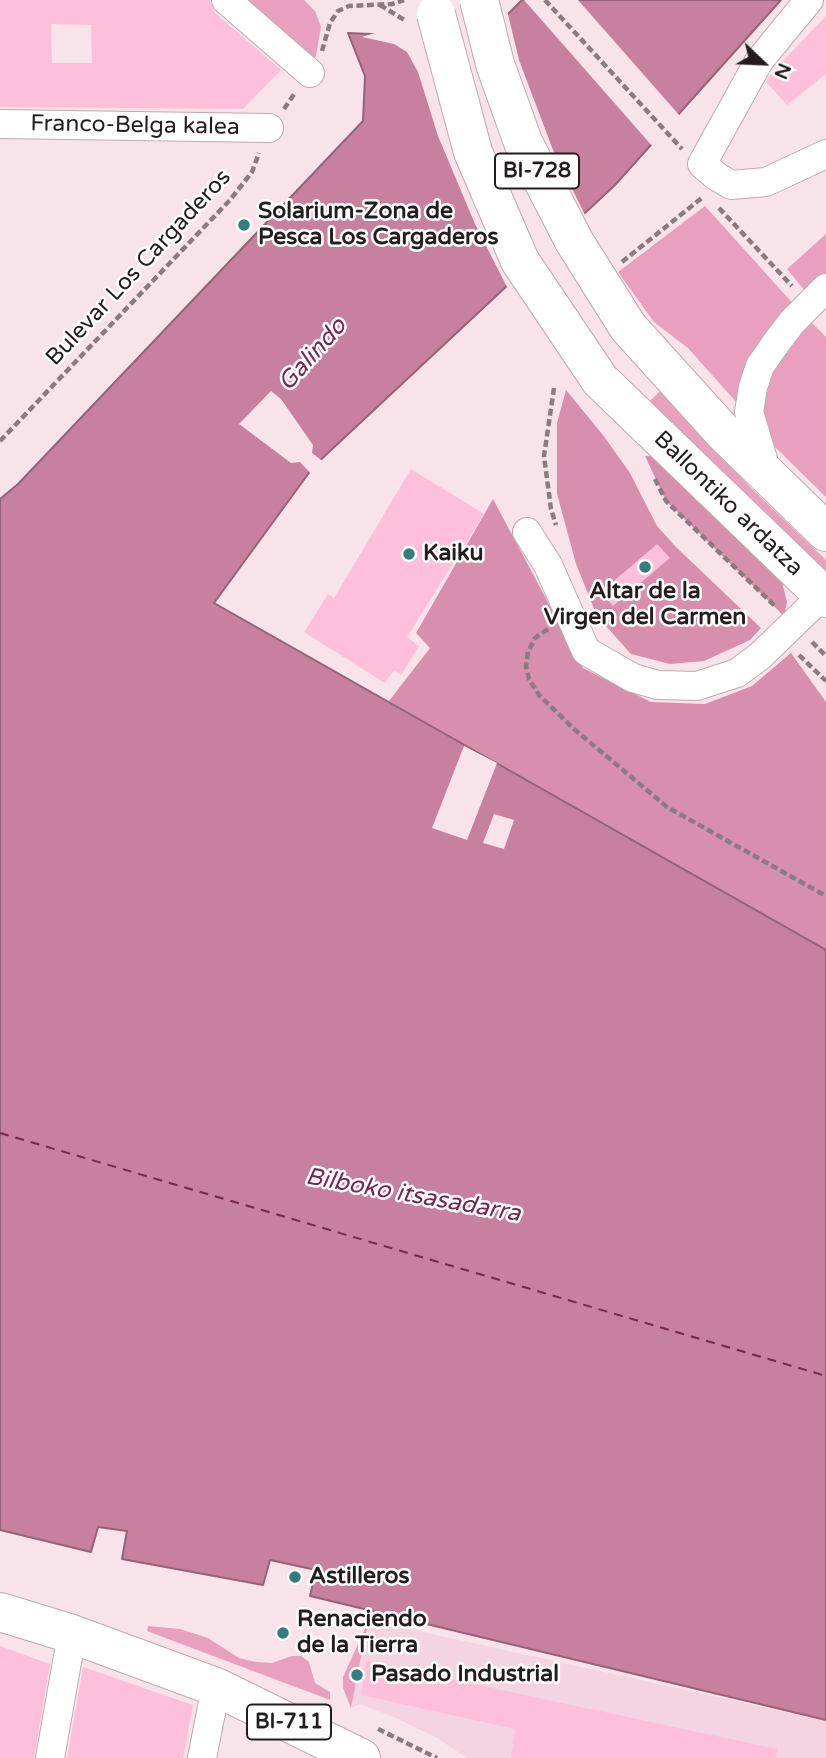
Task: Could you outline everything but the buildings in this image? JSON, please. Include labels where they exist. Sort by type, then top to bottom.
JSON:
[{"type":"main road","name":"Ballontiko ardatza","points":[[478,0],[495,64],[523,142],[574,241],[628,327],[723,432],[826,532]]},
{"type":"main road","name":"Ballontiko ardatza","points":[[421,5],[473,152],[520,261],[600,380],[824,597]]},
{"type":"main road","name":"BI-711","points":[[0,1612],[72,1634],[369,1743]]},
{"type":"street","points":[[226,0],[310,73]]},
{"type":"street","points":[[809,0],[759,61],[702,172],[731,185],[766,182],[826,155]]},
{"type":"street","name":"Franco-Belga kalea","points":[[0,124],[269,128]]},
{"type":"street","points":[[768,476],[749,412],[752,387],[760,366],[792,322],[826,288]]},
{"type":"street","points":[[527,532],[548,565],[586,651],[633,678],[658,685],[697,686],[737,673],[824,597]]},
{"type":"street","points":[[50,1758],[72,1634]]},
{"type":"street","points":[[202,1758],[216,1687]]},
{"type":"path","points":[[545,0],[702,172],[796,290]]},
{"type":"path","points":[[327,34],[338,11],[349,6],[421,5]]},
{"type":"path","name":"Bulevar Los Cargaderos","points":[[0,441],[230,200],[252,172],[269,128],[310,73]]},
{"type":"path","points":[[615,268],[702,172]]},
{"type":"path","points":[[554,388],[544,456],[551,509],[559,535]]},
{"type":"path","points":[[654,477],[666,501],[788,631],[826,681]]},
{"type":"path","points":[[570,619],[543,631],[535,638],[528,652],[526,666],[529,679],[539,695],[574,729],[667,807],[826,896]]},
{"type":"path","points":[[788,631],[826,656]]},
{"type":"path","points":[[369,1743],[421,1749],[437,1758]]},
{"type":"shaded area","points":[[247,0],[304,0],[315,11],[321,27],[316,56],[309,64]]},
{"type":"shaded area","points":[[705,206],[797,308],[746,372],[738,391],[737,403],[688,348],[654,322],[618,272]]},
{"type":"shaded area","points":[[826,234],[826,279],[809,296],[787,269]]},
{"type":"shaded area","points":[[808,319],[826,337],[826,497],[772,444],[758,411],[762,389],[783,353]]},
{"type":"shaded area","points":[[566,390],[630,473],[657,526],[761,628],[750,640],[704,661],[670,664],[631,654],[597,616],[576,564],[557,494],[557,423]]},
{"type":"shaded area","points":[[661,390],[750,487],[826,560],[826,580],[650,401]]},
{"type":"shaded area","points":[[645,456],[657,456],[781,578],[787,602],[784,616],[666,501]]},
{"type":"shaded area","points":[[493,499],[583,668],[651,702],[705,704],[752,686],[791,653],[826,702],[826,950],[389,701],[430,648],[416,633]]},
{"type":"shaded area","points":[[369,1620],[826,1721],[826,1758],[467,1758],[437,1738],[394,1717],[360,1704],[351,1708]]},
{"type":"shaded area","points":[[369,1620],[351,1708],[343,1688],[343,1677]]},
{"type":"shaded area","points":[[148,1626],[180,1629],[208,1638],[239,1658],[256,1662],[272,1663],[292,1656],[301,1656],[309,1662],[315,1683],[330,1692],[330,1700],[147,1631]]},
{"type":"water","points":[[522,0],[781,0],[615,185],[314,466],[214,603],[826,950],[826,1720],[310,1596],[316,1570],[270,1560],[263,1585],[122,1559],[127,1531],[98,1527],[91,1552],[0,1530],[0,499],[18,484],[363,121],[365,76],[348,33],[483,39]]},
{"type":"pier","points":[[524,0],[578,0],[680,116],[653,147]]},
{"type":"pier","points":[[507,10],[519,60],[553,150],[586,217],[508,289],[475,224],[438,136],[418,72],[407,52],[394,44],[362,37],[381,31],[482,35]]},
{"type":"pier","points":[[271,391],[281,399],[313,445],[312,453],[324,462],[312,475],[300,462],[291,463],[239,424]]},
{"type":"pier","points":[[464,746],[497,763],[467,840],[432,828]]},
{"type":"pier","points":[[494,814],[514,820],[504,849],[483,843]]},
{"type":"ferry route","points":[[0,1133],[826,1376]]},
{"type":"place","name":"Solarium-Zona de Pesca Los Cargaderos","points":[[244,225]]},
{"type":"place","name":"Kaiku","points":[[409,554]]},
{"type":"place","name":"Altar de la Virgen del Carmen","points":[[645,567]]},
{"type":"place","name":"Astilleros","points":[[295,1577]]},
{"type":"place","name":"Renaciendo de la Tierra","points":[[283,1633]]},
{"type":"place","name":"Pasado Industrial","points":[[357,1675]]},
{"type":"water label","name":"Galindo","points":[[313,355]]},
{"type":"water label","name":"Bilboko itsasadarra","points":[[413,1196]]}]
